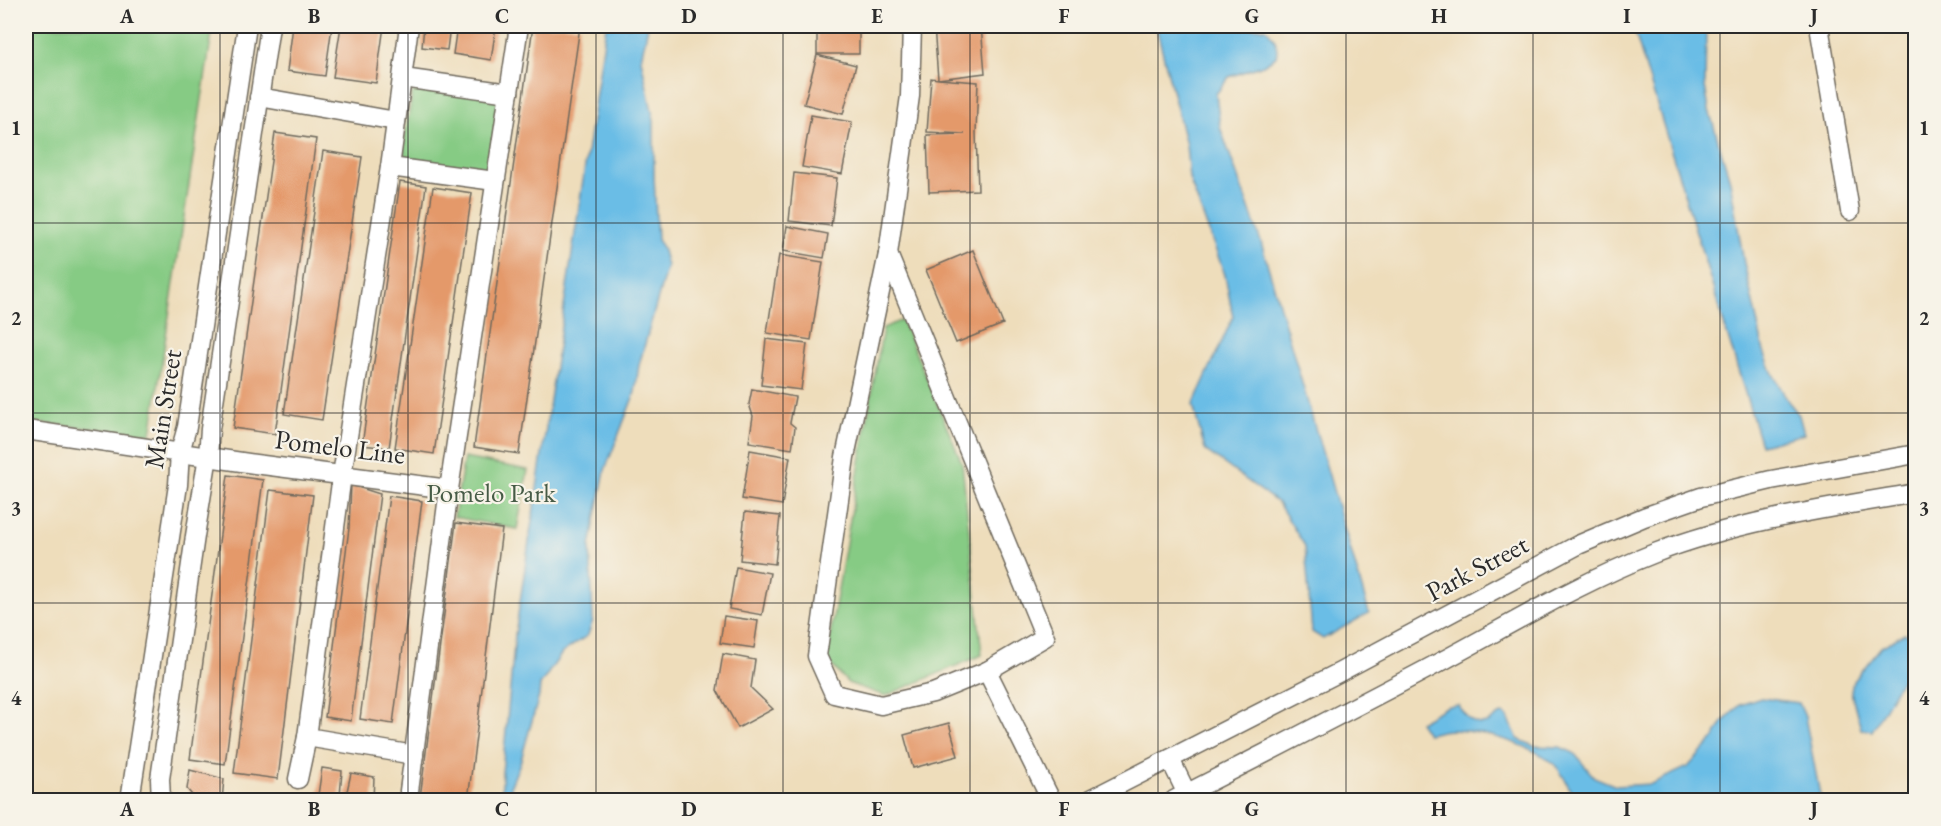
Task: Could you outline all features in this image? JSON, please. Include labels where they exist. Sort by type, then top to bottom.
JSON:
[{"type":"street","name":"Main Street","points":[[130,801],[178,485],[180,452],[187,427],[247,26]]},
{"type":"street","name":"Main Street","points":[[161,801],[160,778],[195,536],[216,457],[210,429],[270,26]]},
{"type":"street","points":[[298,779],[308,737],[342,475],[390,167],[409,26]]},
{"type":"street","points":[[409,791],[449,489],[519,26]]},
{"type":"street","points":[[888,254],[1045,638],[987,671],[933,693],[881,705],[834,694],[817,656],[845,457],[888,254],[910,96],[912,26]]},
{"type":"street","points":[[1819,26],[1850,211]]},
{"type":"street","points":[[403,78],[509,93]]},
{"type":"street","points":[[259,97],[396,120]]},
{"type":"street","points":[[390,167],[495,181]]},
{"type":"street","name":"Pomelo Line","points":[[26,430],[449,489]]},
{"type":"street","name":"Park Street","points":[[1089,801],[1340,672],[1578,544],[1701,497],[1771,480],[1916,454]]},
{"type":"street","points":[[1170,759],[1180,797],[1594,579],[1655,553],[1711,534],[1779,517],[1916,493]]},
{"type":"street","points":[[987,671],[1051,801]]},
{"type":"street","points":[[308,737],[414,755]]},
{"type":"green space","points":[[26,26],[213,26],[151,434],[26,422]]},
{"type":"green space","points":[[422,86],[496,97],[502,102],[490,168],[484,171],[410,161],[404,156],[403,148],[412,95],[414,89]]},
{"type":"green space","points":[[902,320],[962,463],[982,655],[885,696],[848,683],[826,659],[883,328]]},
{"type":"green space","name":"Pomelo Park","points":[[464,458],[528,470],[517,529],[454,517]]},
{"type":"water","points":[[606,26],[648,26],[641,59],[654,121],[657,240],[662,247],[667,266],[639,365],[635,392],[605,470],[590,546],[593,620],[588,635],[562,653],[540,685],[520,763],[511,785],[511,800],[502,800],[502,773],[515,635]]},
{"type":"water","points":[[1156,26],[1203,26],[1207,29],[1265,28],[1276,44],[1276,57],[1263,65],[1229,77],[1216,94],[1220,127],[1261,242],[1369,613],[1323,639],[1312,632],[1305,546],[1278,503],[1205,450],[1193,405],[1233,317],[1225,275],[1189,178],[1186,145]]},
{"type":"water","points":[[1633,26],[1706,26],[1705,86],[1709,110],[1730,181],[1744,263],[1764,352],[1788,401],[1799,415],[1804,434],[1761,445]]},
{"type":"water","points":[[1904,634],[1915,636],[1915,672],[1901,680],[1872,731],[1861,729],[1851,692],[1853,681],[1881,647]]},
{"type":"water","points":[[1761,698],[1799,703],[1805,717],[1821,800],[1574,800],[1566,781],[1554,764],[1545,757],[1521,745],[1492,736],[1447,730],[1427,734],[1419,722],[1448,706],[1458,705],[1467,717],[1479,724],[1489,722],[1502,714],[1507,716],[1518,739],[1534,746],[1560,747],[1574,753],[1594,777],[1616,786],[1651,784],[1688,767],[1713,740],[1723,722],[1740,705]]},
{"type":"building","points":[[293,26],[332,26],[325,76],[287,71]]},
{"type":"building","points":[[341,26],[384,26],[376,83],[333,77]]},
{"type":"building","points":[[424,26],[450,26],[447,50],[422,47]]},
{"type":"building","points":[[457,26],[496,26],[491,60],[453,54]]},
{"type":"building","points":[[533,26],[580,26],[519,454],[474,447]]},
{"type":"building","points":[[817,26],[859,26],[859,54],[817,54]]},
{"type":"building","points":[[934,26],[981,26],[985,73],[938,79]]},
{"type":"building","points":[[817,55],[856,65],[843,114],[804,104]]},
{"type":"building","points":[[931,78],[978,82],[976,133],[978,190],[929,192],[927,135],[965,134],[927,132]]},
{"type":"building","points":[[811,115],[852,122],[842,174],[802,167]]},
{"type":"building","points":[[275,133],[316,139],[275,434],[233,428]]},
{"type":"building","points":[[323,151],[362,157],[322,420],[284,414]]},
{"type":"building","points":[[794,173],[837,178],[831,226],[789,221]]},
{"type":"building","points":[[400,182],[426,186],[389,448],[362,445]]},
{"type":"building","points":[[433,187],[472,193],[434,454],[395,448]]},
{"type":"building","points":[[787,226],[828,234],[824,258],[783,251]]},
{"type":"building","points":[[973,250],[1003,324],[956,343],[926,270]]},
{"type":"building","points":[[779,255],[823,262],[811,340],[767,333]]},
{"type":"building","points":[[766,339],[807,344],[801,390],[761,385]]},
{"type":"building","points":[[752,389],[795,397],[790,423],[795,427],[792,449],[749,442],[753,416],[749,404]]},
{"type":"building","points":[[750,450],[790,457],[782,505],[742,499]]},
{"type":"building","points":[[228,475],[263,480],[225,764],[190,759]]},
{"type":"building","points":[[351,485],[380,494],[351,721],[325,717],[349,528]]},
{"type":"building","points":[[270,490],[313,495],[278,779],[234,773]]},
{"type":"building","points":[[389,496],[422,501],[393,724],[360,719]]},
{"type":"building","points":[[745,512],[780,516],[775,564],[740,560]]},
{"type":"building","points":[[456,523],[502,529],[468,800],[436,800],[420,798]]},
{"type":"building","points":[[736,567],[770,573],[762,615],[729,609]]},
{"type":"building","points":[[724,616],[758,621],[754,648],[720,643]]},
{"type":"building","points":[[723,654],[755,660],[751,688],[773,709],[738,728],[717,690]]},
{"type":"building","points":[[949,723],[958,756],[913,768],[904,735]]},
{"type":"building","points":[[322,768],[342,771],[340,796],[318,795]]},
{"type":"building","points":[[190,770],[224,779],[222,800],[196,800],[187,789]]},
{"type":"building","points":[[351,773],[374,777],[373,800],[346,796]]}]
